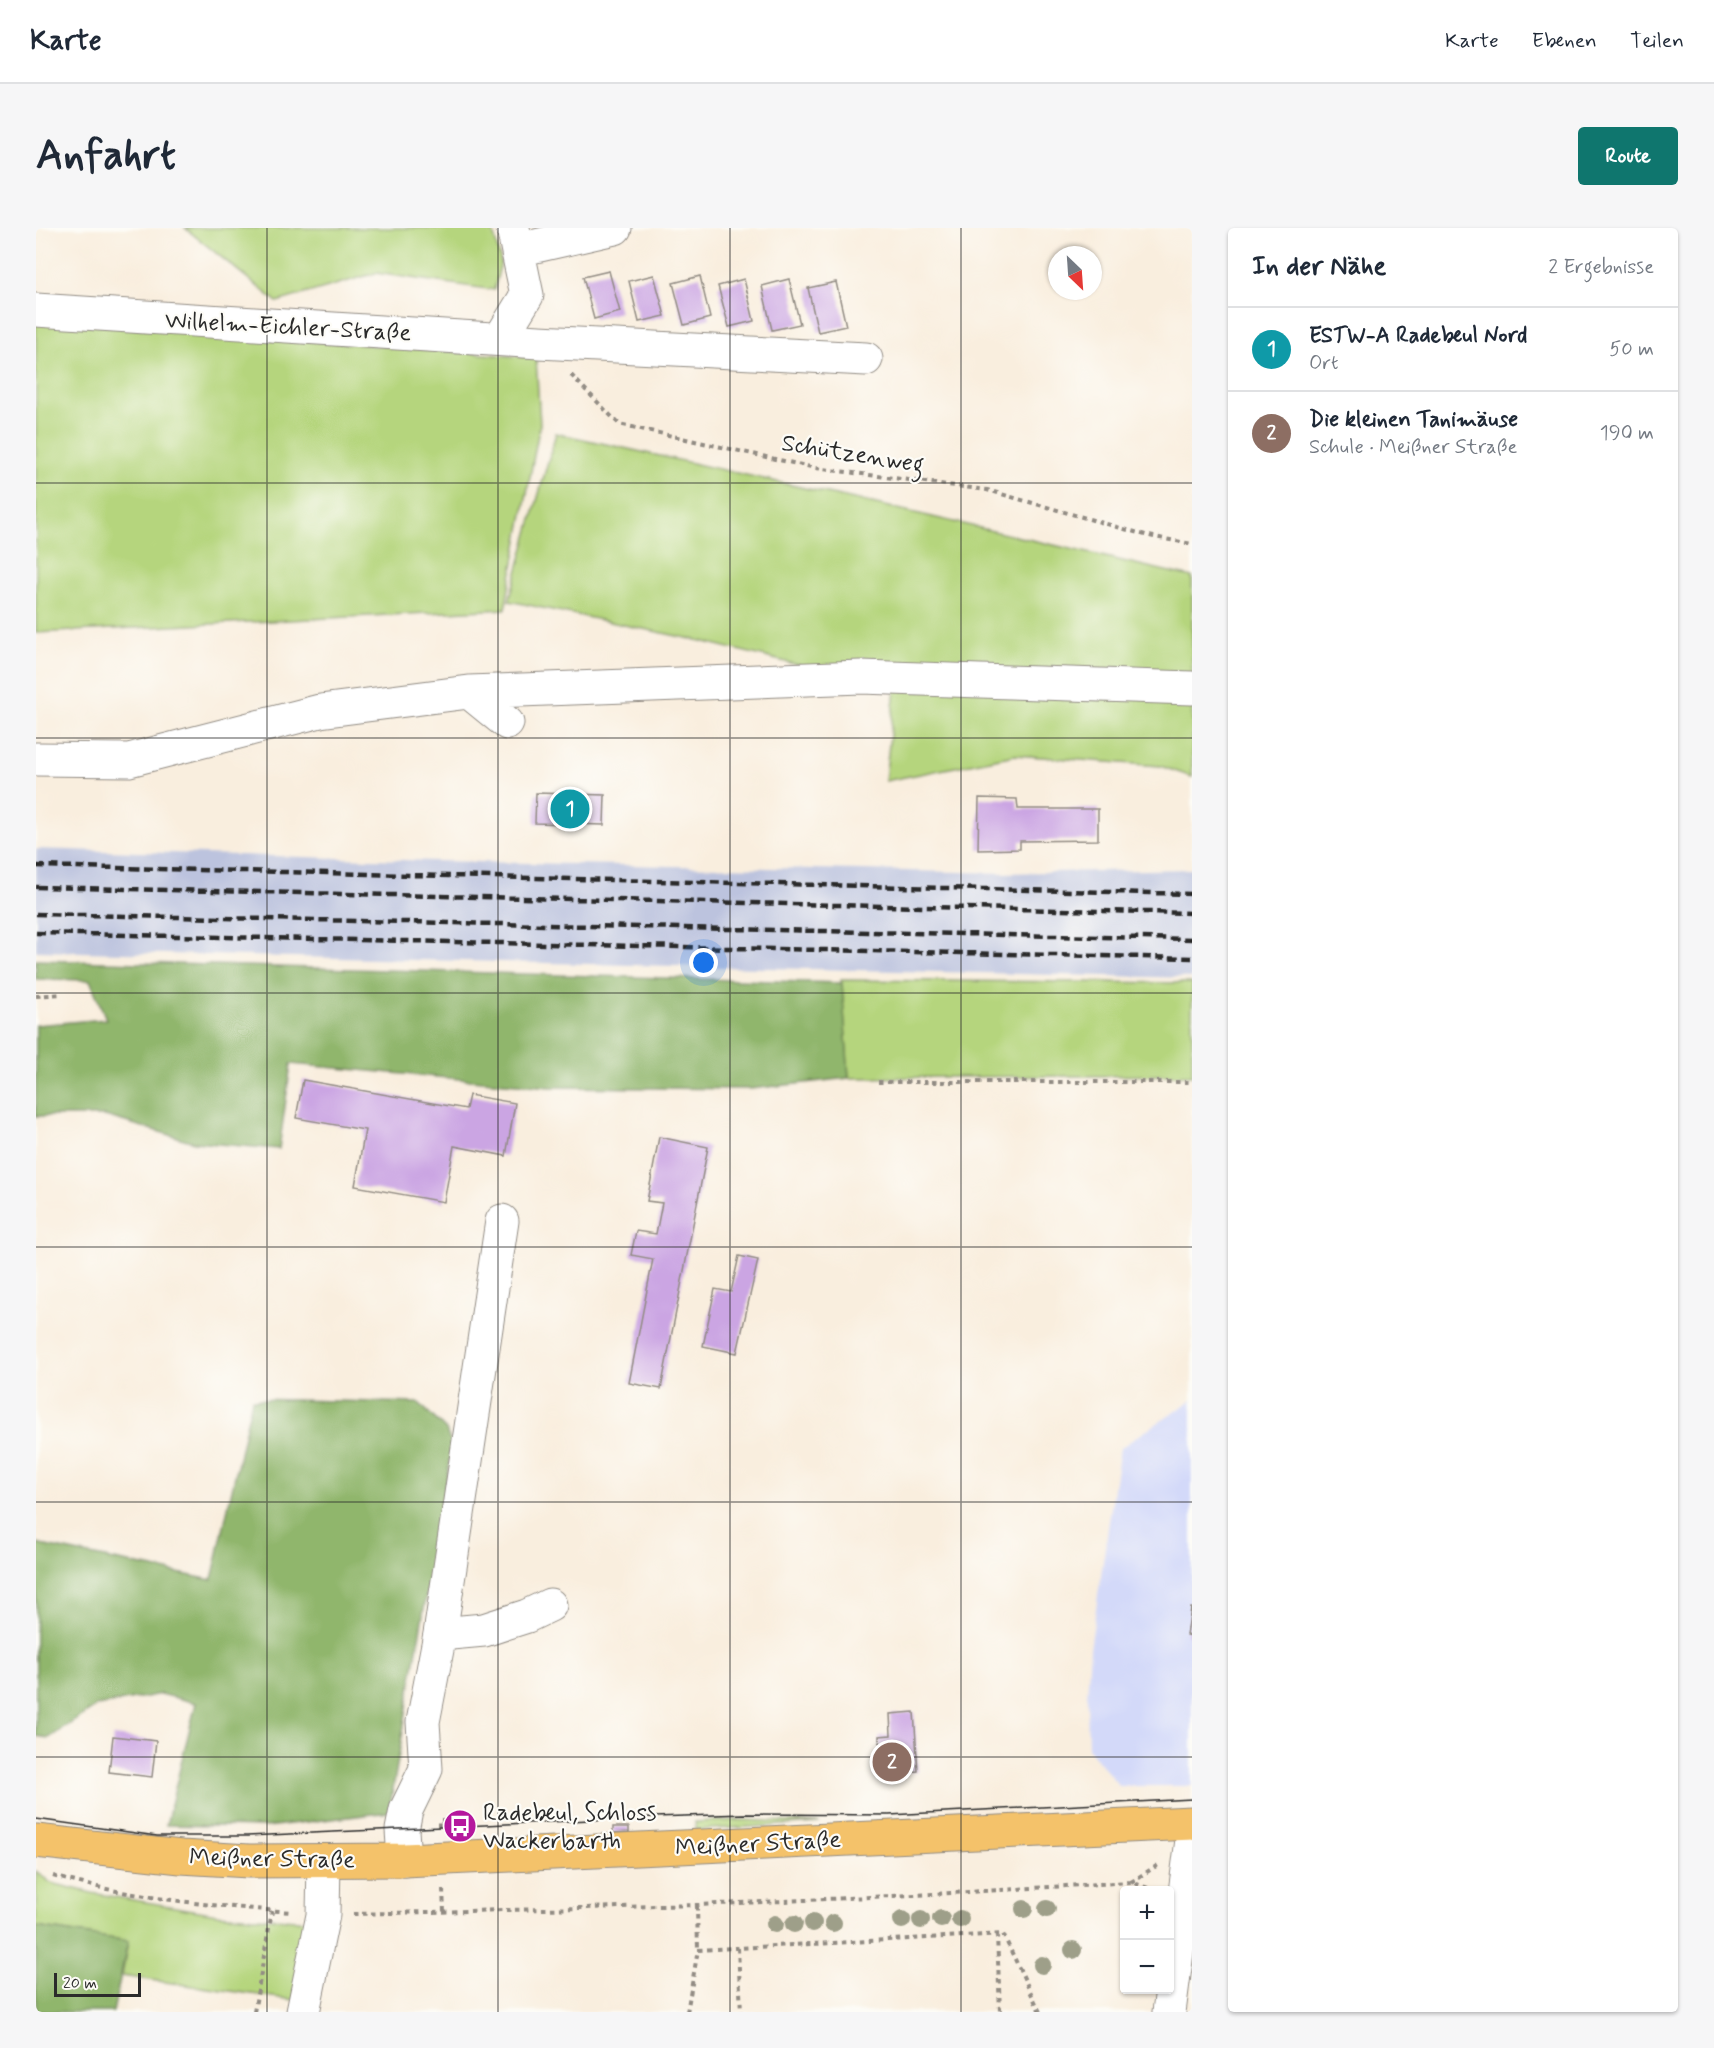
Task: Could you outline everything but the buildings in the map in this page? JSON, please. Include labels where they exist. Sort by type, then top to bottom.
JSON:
[{"type":"main road","name":"Meißner Straße","points":[[36,1841],[181,1857],[249,1861],[404,1860],[1192,1823]]},
{"type":"street","points":[[500,339],[527,295],[516,239],[615,228]]},
{"type":"street","name":"Wilhelm-Eichler-Straße","points":[[36,310],[539,342],[866,359]]},
{"type":"street","points":[[36,759],[129,760],[320,711],[469,692],[861,677],[1192,687]]},
{"type":"street","points":[[469,692],[507,723]]},
{"type":"street","points":[[404,1860],[402,1830],[406,1810],[426,1769],[423,1722],[440,1634],[502,1221]]},
{"type":"street","points":[[440,1634],[484,1630],[527,1616],[550,1605]]},
{"type":"street","points":[[1169,2012],[1192,1840]]},
{"type":"street","points":[[303,2012],[323,1915],[324,1861]]},
{"type":"path","name":"Schützenweg","points":[[539,342],[619,424],[814,468],[987,490],[1149,536],[1192,544]]},
{"type":"path","points":[[36,996],[62,994]]},
{"type":"path","points":[[878,1082],[1192,1082]]},
{"type":"path","points":[[50,1875],[94,1888],[148,1897],[323,1915],[697,1905],[1131,1882],[1142,1886]]},
{"type":"path","points":[[687,2012],[698,1950],[697,1905]]},
{"type":"path","points":[[254,2012],[272,1911]]},
{"type":"path","points":[[997,1934],[1000,2012]]},
{"type":"path","points":[[698,1950],[1003,1934],[1040,2012]]},
{"type":"path","points":[[738,1948],[741,2012]]},
{"type":"shaded area","points":[[36,849],[437,861],[1005,873],[1192,869],[1192,978],[36,951]]},
{"type":"shaded area","points":[[1192,1400],[1192,1786],[1119,1786],[1088,1748],[1087,1698],[1090,1649],[1120,1448]]},
{"type":"green space","points":[[185,228],[492,228],[501,262],[494,290],[376,273],[277,302]]},
{"type":"green space","points":[[36,320],[536,358],[540,424],[505,609],[36,633]]},
{"type":"green space","points":[[556,433],[1192,577],[1192,777],[1160,766],[1015,755],[885,781],[895,689],[701,641],[509,601]]},
{"type":"green space","points":[[36,960],[842,983],[849,1078],[750,1089],[550,1087],[291,1064],[279,1149],[194,1142],[105,1116],[36,1116],[36,1025],[106,1019],[90,980],[36,979]]},
{"type":"green space","points":[[841,980],[1192,983],[1192,1075],[849,1078]]},
{"type":"green space","points":[[252,1399],[419,1403],[446,1430],[452,1446],[389,1812],[266,1827],[166,1825],[196,1703],[161,1694],[97,1706],[49,1738],[36,1736],[36,1544],[212,1580]]},
{"type":"green space","points":[[739,1820],[820,1823],[696,1830],[695,1822]]},
{"type":"green space","points":[[36,1871],[51,1883],[92,1893],[217,1914],[308,1921],[294,2000],[122,1976],[128,1941],[36,1927]]},
{"type":"green space","points":[[36,1927],[128,1941],[113,2012],[36,2012]]},
{"type":"tram line","points":[[36,1819],[157,1836],[247,1836],[745,1814],[889,1815],[1192,1799]]},
{"type":"railway","points":[[36,866],[1192,894]]},
{"type":"railway","points":[[36,887],[1192,913]]},
{"type":"railway","points":[[36,914],[1192,939]]},
{"type":"railway","points":[[36,933],[1192,958]]},
{"type":"place","name":"ESTW-A Radebeul Nord","points":[[570,809]]},
{"type":"place","name":"Die kleinen Tanimäuse","points":[[892,1762]]},
{"type":"place","name":"Radebeul, Schloss Wackerbarth","points":[[460,1826]]}]
